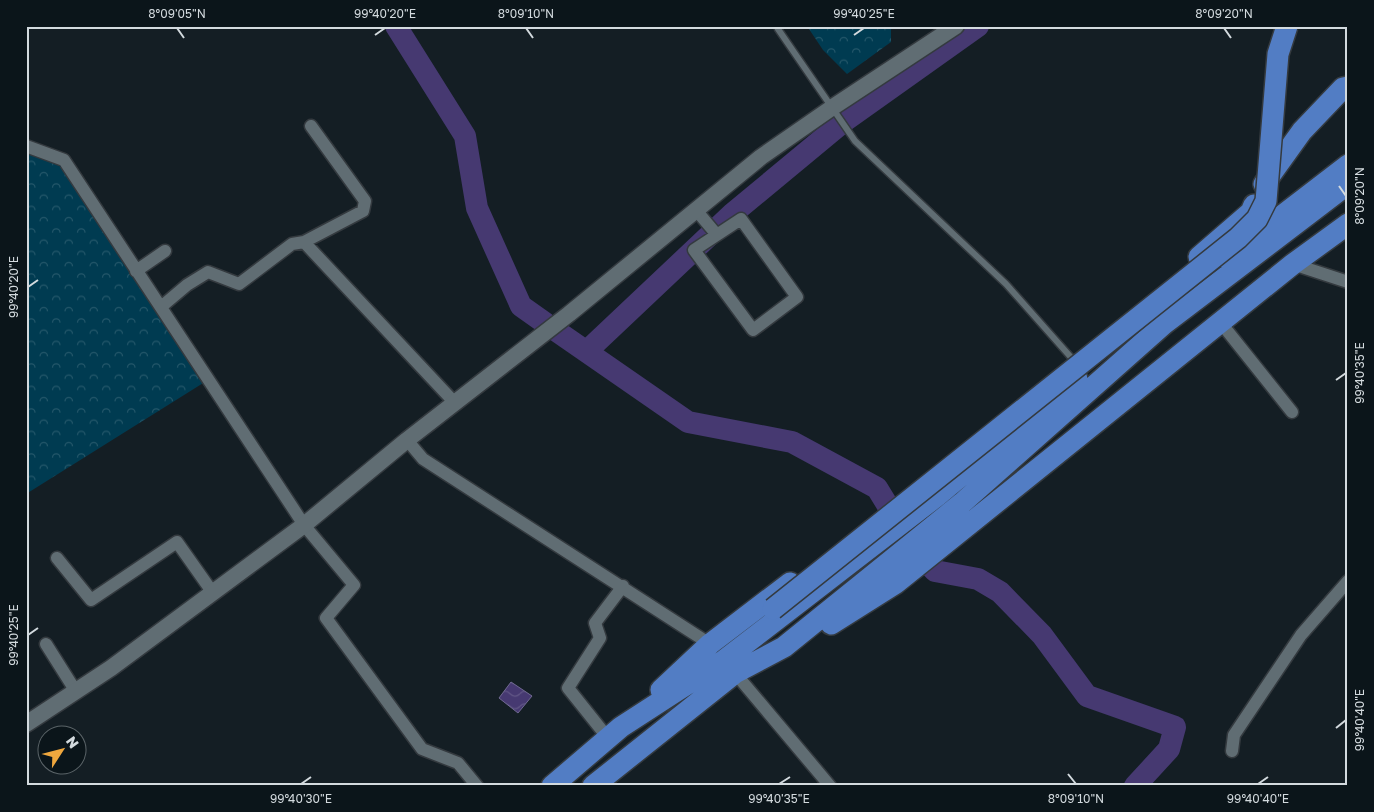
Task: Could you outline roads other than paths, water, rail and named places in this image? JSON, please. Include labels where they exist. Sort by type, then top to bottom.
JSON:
[{"type":"highway","points":[[615,733],[710,644],[1076,363],[1251,212],[1258,193],[1276,26]]},
{"type":"highway","points":[[552,786],[615,733],[1238,238],[1257,218],[1266,201],[1278,54],[1287,26]]},
{"type":"highway","points":[[1258,193],[1302,131],[1343,88],[1348,87]]},
{"type":"highway","points":[[615,733],[723,661],[937,496],[1160,319],[1348,165]]},
{"type":"highway","points":[[788,644],[962,503],[1160,319],[1348,184]]},
{"type":"highway","points":[[593,786],[735,673],[788,644],[889,577],[1171,334],[1348,196]]},
{"type":"highway","points":[[788,644],[804,641],[896,583],[1293,264],[1348,224]]},
{"type":"street","points":[[26,724],[111,668],[304,525],[407,440],[569,314],[761,157],[832,107],[956,26]]},
{"type":"street","points":[[161,307],[187,284],[208,272],[238,284],[292,244],[304,242],[363,211],[365,201],[311,126]]},
{"type":"street","points":[[26,146],[64,160],[304,525],[354,585],[326,618],[422,749],[458,763],[477,786]]},
{"type":"street","points":[[696,210],[713,230]]},
{"type":"street","points":[[741,219],[796,297],[753,330],[694,250],[713,230],[741,219]]},
{"type":"street","points":[[304,242],[455,403]]},
{"type":"street","points":[[136,271],[165,251]]},
{"type":"street","points":[[1293,264],[1348,282]]},
{"type":"street","points":[[1221,323],[1292,412]]},
{"type":"street","points":[[407,440],[423,459],[623,586],[710,644]]},
{"type":"street","points":[[57,558],[91,600],[177,542],[213,592]]},
{"type":"street","points":[[1232,751],[1234,735],[1301,635],[1348,581]]},
{"type":"street","points":[[615,733],[568,688],[600,638],[595,623],[623,586]]},
{"type":"street","points":[[46,644],[75,690]]},
{"type":"street","points":[[735,673],[830,786]]},
{"type":"lane","points":[[778,29],[855,141],[1006,284],[1076,363]]},
{"type":"water","points":[[511,682],[532,696],[518,713],[499,698]]},
{"type":"waterway","points":[[396,26],[465,136],[477,208],[521,306],[545,323]]},
{"type":"waterway","points":[[587,351],[732,214],[843,122],[978,26]]},
{"type":"waterway","points":[[558,332],[688,422],[792,442],[877,488],[896,519]]},
{"type":"waterway","points":[[917,552],[935,571],[978,579],[1000,592],[1042,635],[1087,696],[1175,727],[1169,749],[1135,786]]}]
